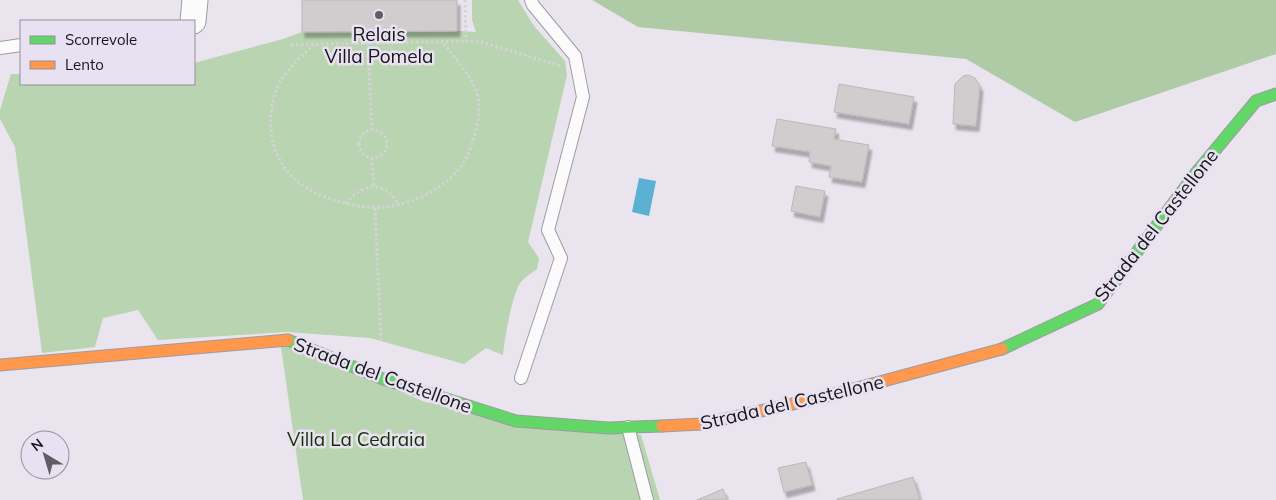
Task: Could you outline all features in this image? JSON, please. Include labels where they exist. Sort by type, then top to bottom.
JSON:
[{"type":"street","points":[[192,20],[195,0]]},
{"type":"street","name":"Strada del Castellone","points":[[0,365],[287,340],[383,379],[516,421],[608,428],[702,424],[833,394],[997,351],[1098,304],[1196,173],[1256,101],[1276,94]]},
{"type":"lane","points":[[521,378],[561,258],[548,230],[583,97],[575,56],[533,5],[531,0]]},
{"type":"lane","points":[[0,48],[20,45]]},
{"type":"lane","points":[[628,427],[647,500]]},
{"type":"path","points":[[465,0],[466,41]]},
{"type":"path","points":[[314,44],[281,79],[272,106],[270,127],[275,150],[282,165],[297,182],[334,200],[375,208],[398,204],[426,194],[448,181],[464,163],[478,125],[478,106],[475,88],[442,41]]},
{"type":"path","points":[[291,45],[442,41],[481,42],[578,71]]},
{"type":"path","points":[[368,43],[372,131]]},
{"type":"path","points":[[372,131],[381,133],[386,142],[385,151],[381,155],[372,158],[363,154],[359,145],[362,135],[372,131]]},
{"type":"path","points":[[372,158],[374,186]]},
{"type":"path","points":[[347,204],[355,194],[374,186],[387,190],[393,195],[398,204]]},
{"type":"path","points":[[375,208],[381,342]]},
{"type":"green space","points":[[472,0],[518,0],[534,26],[565,61],[567,75],[528,242],[539,258],[537,269],[524,278],[518,287],[509,317],[503,355],[486,348],[464,364],[370,338],[287,332],[158,340],[138,310],[103,318],[95,347],[42,353],[15,147],[0,119],[0,110],[11,74],[20,74],[20,85],[195,85],[195,63],[302,32],[476,32],[472,20]]},
{"type":"green space","points":[[592,0],[1276,0],[1276,54],[1075,122],[966,59],[638,27]]},
{"type":"green space","name":"Villa La Cedraia","points":[[280,340],[425,402],[641,435],[660,500],[303,500]]},
{"type":"water","points":[[639,178],[656,181],[649,216],[632,212]]},
{"type":"building","name":"Relais Villa Pomela","points":[[302,0],[457,0],[457,31],[302,32]]},
{"type":"building","points":[[969,75],[975,78],[980,86],[976,126],[953,124],[955,84],[963,76]]},
{"type":"building","points":[[839,84],[914,97],[909,124],[834,112]]},
{"type":"building","points":[[777,119],[836,129],[834,139],[869,145],[862,182],[829,177],[831,166],[809,162],[810,152],[772,146]]},
{"type":"building","points":[[796,186],[825,191],[820,217],[791,211]]},
{"type":"building","points":[[806,462],[812,485],[784,492],[778,468]]},
{"type":"building","points":[[913,477],[920,500],[837,500],[837,499]]},
{"type":"building","points":[[723,489],[727,500],[697,500]]},
{"type":"traffic: fast","points":[[1002,349],[1098,304],[1196,173],[1256,101],[1276,94]]},
{"type":"traffic: fast","points":[[288,340],[383,379],[516,421],[608,428],[662,426]]},
{"type":"traffic: slow","points":[[0,365],[288,340]]},
{"type":"traffic: slow","points":[[662,426],[702,424],[824,397],[1002,349]]},
{"type":"place","name":"Relais Villa Pomela","points":[[379,15]]}]
